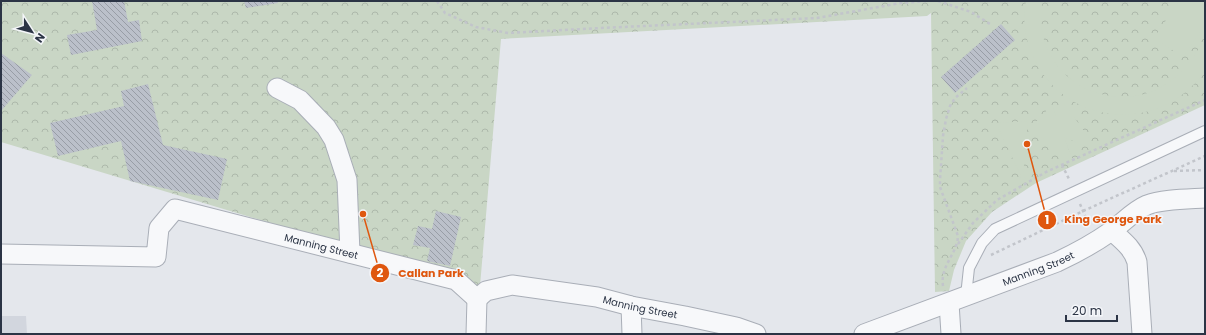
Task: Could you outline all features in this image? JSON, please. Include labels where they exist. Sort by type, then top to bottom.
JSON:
[{"type":"street","points":[[277,88],[300,100],[326,127],[334,140],[347,180],[350,253]]},
{"type":"street","name":"Manning Street","points":[[864,334],[1057,262],[1096,242],[1135,212],[1148,205],[1164,201],[1205,198]]},
{"type":"street","name":"Manning Street","points":[[1,254],[156,257],[159,228],[175,209],[456,280],[478,299],[486,291],[512,286],[597,297],[631,306],[736,327],[756,334]]},
{"type":"street","points":[[1112,231],[1131,249],[1135,255],[1137,262],[1142,334]]},
{"type":"street","points":[[476,334],[478,299]]},
{"type":"street","points":[[951,334],[958,299]]},
{"type":"street","points":[[631,306],[632,334]]},
{"type":"lane","points":[[958,299],[976,252],[988,235],[1001,225],[1205,131]]},
{"type":"path","points":[[437,1],[444,13],[476,27],[508,33],[818,18],[901,3],[927,1]]},
{"type":"path","points":[[938,1],[971,12],[990,24]]},
{"type":"path","points":[[958,244],[958,236],[940,188],[940,180],[946,119],[950,106],[955,98],[967,88]]},
{"type":"path","points":[[958,299],[943,289],[943,272],[958,244],[973,223],[997,200],[1062,164],[1205,100]]},
{"type":"path","points":[[988,256],[1205,156]]},
{"type":"path","points":[[1062,164],[1096,242]]},
{"type":"path","points":[[1171,172],[1205,170]]},
{"type":"shaded area","points":[[1,316],[26,316],[27,334],[1,334]]},
{"type":"green space","points":[[1,1],[1205,1],[1205,105],[1036,183],[992,212],[966,241],[954,270],[949,291],[935,292],[931,13],[927,16],[501,39],[480,286],[1,142]]},
{"type":"green space","points":[[1026,1],[1042,1],[1042,32],[1045,43],[1054,61],[1066,75],[1080,86],[1097,93],[1115,97],[1133,96],[1151,92],[1168,83],[1180,74],[1205,39],[1205,69],[1203,75],[1188,90],[1167,104],[1143,113],[1120,115],[1096,111],[1075,102],[1056,88],[1040,69],[1029,46],[1026,35],[1024,18]]},
{"type":"green space","points":[[1179,1],[1205,1],[1205,24],[1183,57],[1154,38]]},
{"type":"green space","points":[[1065,104],[1096,148],[1099,148],[1100,151],[1097,153],[1094,150],[1064,137],[1072,158],[1076,161],[1073,164],[1030,128],[1052,105],[1056,116]]},
{"type":"green space","points":[[1028,121],[1023,176],[1026,181],[1023,184],[1019,182],[1021,176],[996,123]]},
{"type":"building","points":[[92,1],[124,1],[128,22],[139,20],[142,41],[71,55],[67,35],[97,30]]},
{"type":"building","points":[[244,1],[277,1],[278,3],[246,8]]},
{"type":"building","points":[[1001,24],[1015,40],[955,93],[941,77]]},
{"type":"building","points":[[1,53],[32,75],[1,111]]},
{"type":"building","points":[[148,84],[163,145],[227,159],[218,200],[130,181],[121,141],[58,156],[50,123],[124,106],[121,91]]},
{"type":"building","points":[[436,211],[461,217],[450,266],[427,261],[430,248],[413,245],[418,226],[432,229]]},
{"type":"place","name":"King George Park","points":[[1027,144]]},
{"type":"place","name":"Callan Park","points":[[363,214]]}]
